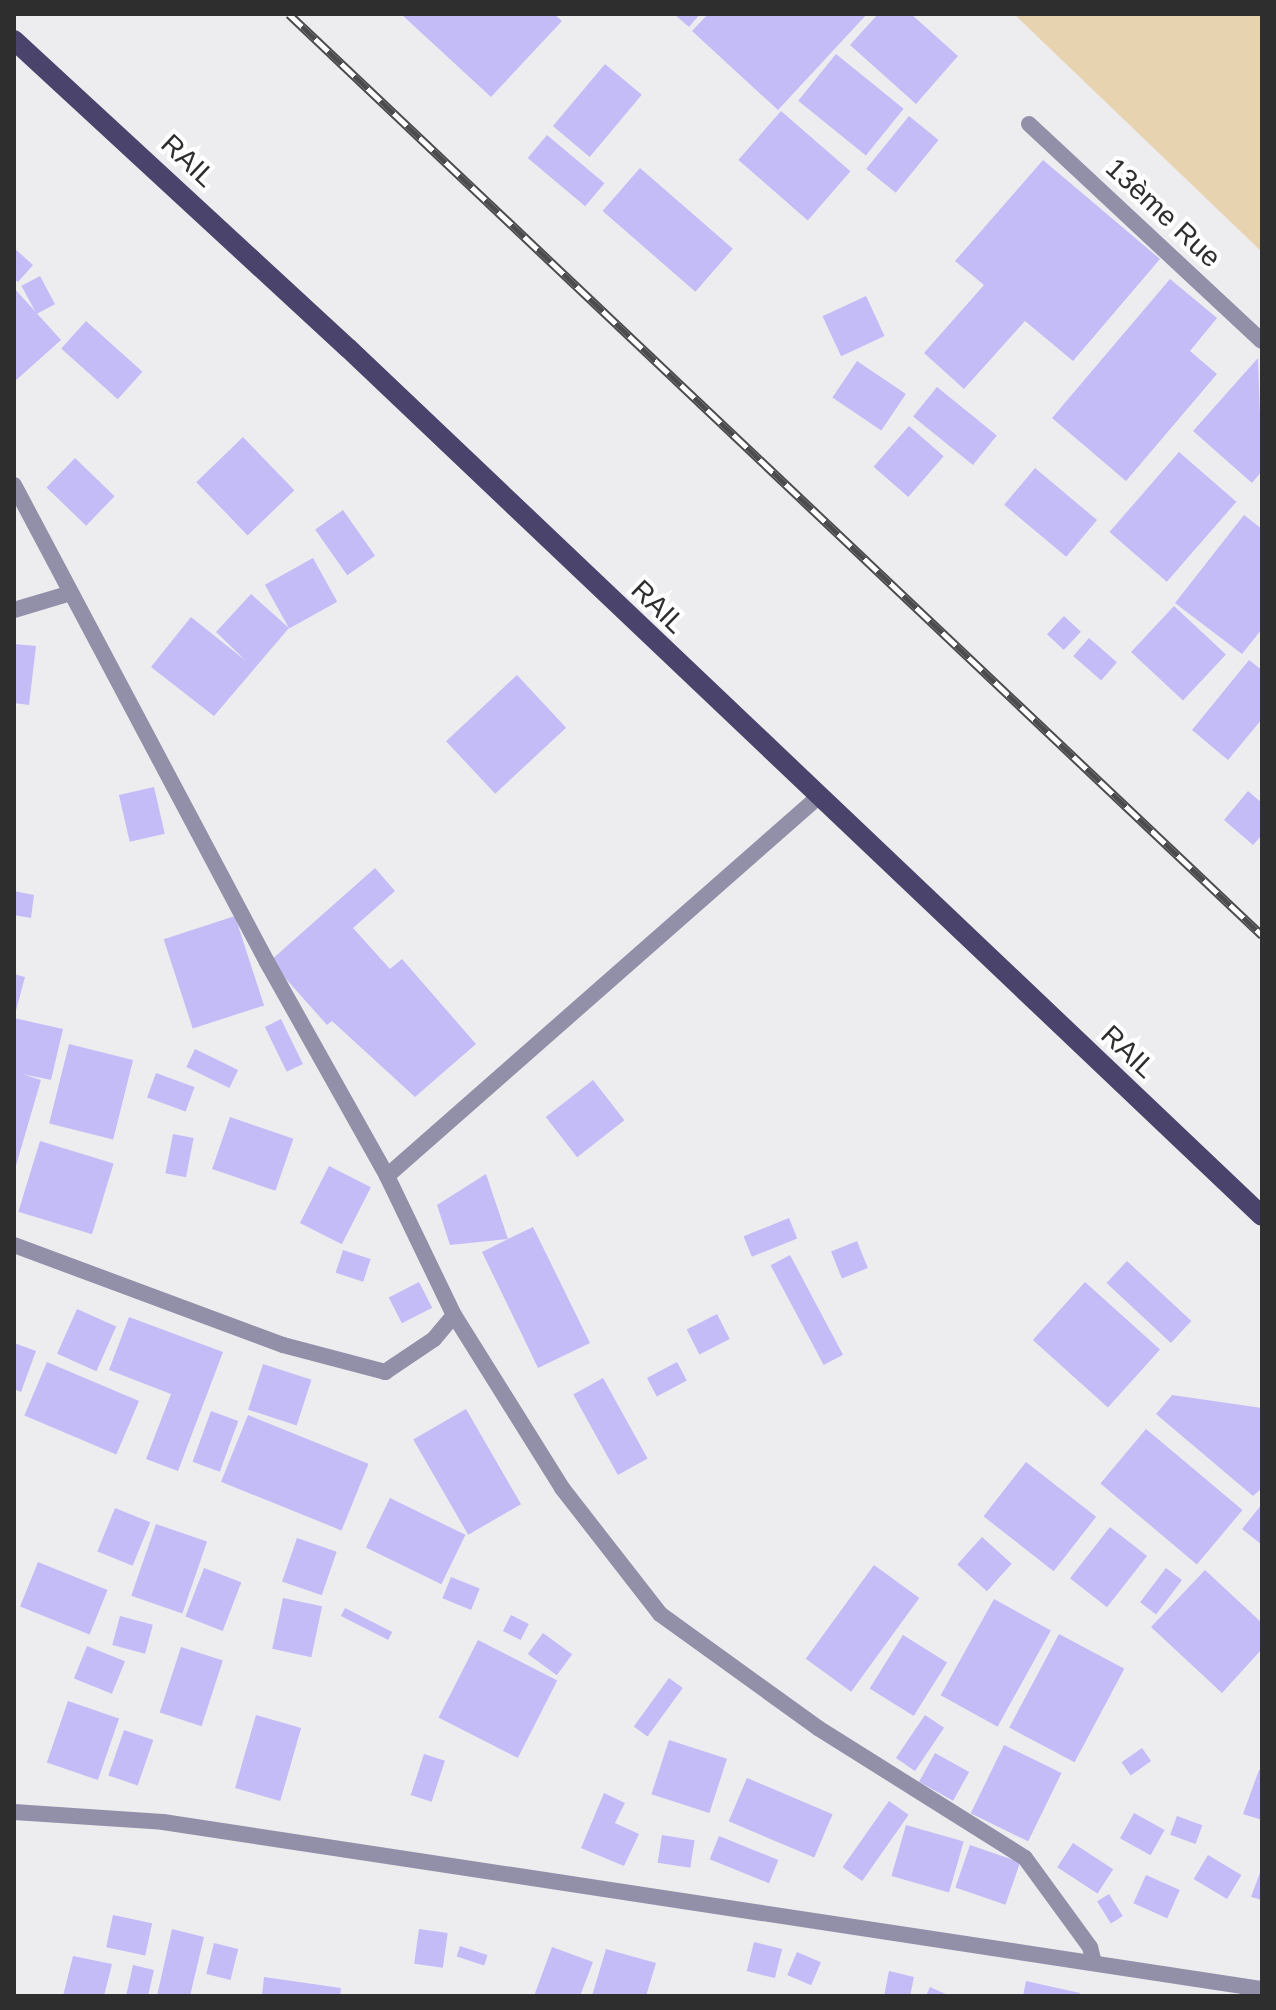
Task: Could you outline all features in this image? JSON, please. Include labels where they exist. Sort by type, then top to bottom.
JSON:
[{"type":"main road","name":"RAIL","points":[[14,40],[348,348],[817,798],[1262,1216]]},
{"type":"street","name":"13ème Rue","points":[[1029,124],[1262,341]]},
{"type":"street","points":[[14,485],[387,1176],[454,1315],[562,1488],[660,1614],[818,1728],[1025,1858],[1090,1947],[1094,1963]]},
{"type":"street","points":[[14,610],[71,593]]},
{"type":"street","points":[[387,1176],[817,798]]},
{"type":"street","points":[[14,1245],[283,1345],[385,1372],[434,1339],[454,1315]]},
{"type":"street","points":[[14,1812],[163,1822],[1262,1989]]},
{"type":"shaded area","points":[[1014,14],[1262,14],[1262,252]]},
{"type":"building","points":[[401,14],[554,14],[562,21],[491,97]]},
{"type":"building","points":[[674,14],[700,14],[689,27]]},
{"type":"building","points":[[708,14],[867,14],[778,110],[692,31]]},
{"type":"building","points":[[878,14],[911,14],[958,56],[916,104],[850,45]]},
{"type":"building","points":[[836,54],[904,109],[866,155],[798,101]]},
{"type":"building","points":[[605,64],[642,95],[590,157],[553,126]]},
{"type":"building","points":[[781,111],[850,171],[808,220],[738,160]]},
{"type":"building","points":[[909,116],[939,140],[896,193],[866,169]]},
{"type":"building","points":[[547,135],[604,183],[585,206],[528,158]]},
{"type":"building","points":[[1043,160],[1160,259],[1073,361],[1025,321],[964,389],[924,353],[984,285],[955,261]]},
{"type":"building","points":[[640,168],[733,249],[695,292],[603,211]]},
{"type":"building","points":[[14,248],[33,265],[18,282],[14,279]]},
{"type":"building","points":[[40,276],[55,304],[36,314],[21,286]]},
{"type":"building","points":[[1170,279],[1217,318],[1190,351],[1217,374],[1126,481],[1052,418]]},
{"type":"building","points":[[14,288],[61,340],[14,382]]},
{"type":"building","points":[[866,296],[885,336],[841,356],[822,316]]},
{"type":"building","points":[[86,321],[142,372],[118,399],[61,348]]},
{"type":"building","points":[[1258,358],[1262,471],[1252,483],[1193,431]]},
{"type":"building","points":[[857,361],[906,394],[881,430],[832,397]]},
{"type":"building","points":[[937,387],[997,435],[973,465],[913,417]]},
{"type":"building","points":[[909,426],[944,456],[908,497],[874,467]]},
{"type":"building","points":[[243,437],[294,490],[248,535],[196,482]]},
{"type":"building","points":[[1179,452],[1236,502],[1167,582],[1109,532]]},
{"type":"building","points":[[75,458],[115,496],[86,526],[47,487]]},
{"type":"building","points":[[1035,468],[1097,520],[1066,557],[1004,505]]},
{"type":"building","points":[[343,510],[375,556],[347,575],[315,530]]},
{"type":"building","points":[[1244,515],[1262,529],[1262,629],[1242,654],[1175,603]]},
{"type":"building","points":[[313,558],[337,602],[289,628],[265,585]]},
{"type":"building","points":[[251,594],[289,628],[214,716],[151,667],[191,617],[246,661],[216,632]]},
{"type":"building","points":[[1174,606],[1226,654],[1183,700],[1131,652]]},
{"type":"building","points":[[1064,616],[1081,632],[1064,650],[1047,634]]},
{"type":"building","points":[[1089,638],[1117,662],[1101,680],[1073,656]]},
{"type":"building","points":[[14,644],[36,646],[29,705],[14,703]]},
{"type":"building","points":[[1249,660],[1262,670],[1262,719],[1228,760],[1192,730]]},
{"type":"building","points":[[517,675],[566,728],[495,794],[446,741]]},
{"type":"building","points":[[154,787],[165,834],[130,842],[119,795]]},
{"type":"building","points":[[1248,791],[1262,803],[1262,835],[1253,845],[1224,820]]},
{"type":"building","points":[[375,868],[395,891],[353,928],[390,969],[402,959],[476,1044],[415,1097],[332,1021],[327,1025],[270,961]]},
{"type":"building","points":[[14,891],[34,895],[31,918],[14,915]]},
{"type":"building","points":[[235,916],[264,1005],[193,1029],[164,939]]},
{"type":"building","points":[[14,974],[25,977],[15,1014],[14,1013]]},
{"type":"building","points":[[14,1018],[63,1029],[51,1080],[22,1074],[41,1080],[15,1169]]},
{"type":"building","points":[[281,1019],[303,1064],[287,1072],[265,1027]]},
{"type":"building","points":[[69,1044],[133,1060],[113,1140],[49,1124]]},
{"type":"building","points":[[195,1049],[238,1070],[229,1088],[186,1067]]},
{"type":"building","points":[[156,1073],[195,1087],[186,1111],[147,1097]]},
{"type":"building","points":[[593,1080],[624,1120],[577,1157],[546,1117]]},
{"type":"building","points":[[230,1117],[293,1139],[275,1191],[212,1169]]},
{"type":"building","points":[[173,1134],[194,1138],[186,1177],[165,1173]]},
{"type":"building","points":[[40,1141],[114,1164],[92,1234],[18,1212]]},
{"type":"building","points":[[329,1166],[371,1187],[342,1244],[300,1223]]},
{"type":"building","points":[[486,1174],[508,1239],[450,1245],[437,1205]]},
{"type":"building","points":[[789,1218],[797,1238],[752,1257],[744,1236]]},
{"type":"building","points":[[533,1227],[590,1343],[538,1368],[482,1252]]},
{"type":"building","points":[[857,1241],[868,1268],[842,1278],[831,1251]]},
{"type":"building","points":[[343,1250],[371,1259],[363,1282],[336,1273]]},
{"type":"building","points":[[790,1255],[843,1355],[824,1365],[771,1265]]},
{"type":"building","points":[[1127,1261],[1191,1321],[1171,1343],[1107,1283]]},
{"type":"building","points":[[419,1282],[432,1308],[402,1323],[389,1297]]},
{"type":"building","points":[[1085,1282],[1160,1350],[1108,1408],[1033,1340]]},
{"type":"building","points":[[77,1309],[116,1326],[96,1371],[57,1354]]},
{"type":"building","points":[[717,1314],[730,1339],[699,1354],[687,1329]]},
{"type":"building","points":[[129,1317],[223,1352],[178,1471],[146,1459],[171,1394],[109,1370]]},
{"type":"building","points":[[14,1343],[36,1351],[21,1392],[14,1389]]},
{"type":"building","points":[[47,1362],[139,1401],[116,1454],[24,1415]]},
{"type":"building","points":[[677,1362],[687,1381],[657,1397],[647,1378]]},
{"type":"building","points":[[263,1364],[312,1380],[297,1425],[248,1410]]},
{"type":"building","points":[[603,1378],[648,1458],[618,1475],[573,1394]]},
{"type":"building","points":[[1172,1395],[1262,1408],[1262,1488],[1253,1496],[1156,1414]]},
{"type":"building","points":[[466,1409],[521,1504],[468,1535],[413,1440]]},
{"type":"building","points":[[211,1411],[238,1421],[220,1472],[193,1462]]},
{"type":"building","points":[[248,1415],[369,1464],[342,1530],[221,1482]]},
{"type":"building","points":[[1146,1429],[1243,1510],[1197,1564],[1100,1483]]},
{"type":"building","points":[[1026,1462],[1096,1517],[1054,1571],[984,1516]]},
{"type":"building","points":[[390,1498],[465,1535],[441,1584],[366,1547]]},
{"type":"building","points":[[1262,1504],[1262,1545],[1242,1529]]},
{"type":"building","points":[[115,1508],[150,1522],[133,1566],[97,1552]]},
{"type":"building","points":[[156,1524],[207,1542],[182,1613],[131,1596]]},
{"type":"building","points":[[1110,1527],[1147,1556],[1107,1607],[1070,1578]]},
{"type":"building","points":[[982,1537],[1012,1564],[987,1591],[957,1564]]},
{"type":"building","points":[[297,1538],[337,1552],[322,1595],[282,1581]]},
{"type":"building","points":[[38,1562],[108,1590],[90,1635],[20,1607]]},
{"type":"building","points":[[874,1565],[919,1598],[851,1692],[806,1659]]},
{"type":"building","points":[[204,1568],[241,1582],[223,1631],[185,1617]]},
{"type":"building","points":[[1166,1568],[1182,1580],[1156,1614],[1140,1602]]},
{"type":"building","points":[[1205,1570],[1262,1623],[1262,1649],[1222,1693],[1151,1627]]},
{"type":"building","points":[[451,1577],[480,1589],[471,1610],[442,1598]]},
{"type":"building","points":[[283,1598],[322,1606],[311,1657],[272,1649]]},
{"type":"building","points":[[994,1599],[1051,1631],[998,1727],[941,1695]]},
{"type":"building","points":[[345,1608],[392,1632],[388,1640],[341,1616]]},
{"type":"building","points":[[511,1615],[529,1624],[521,1640],[503,1631]]},
{"type":"building","points":[[120,1616],[153,1625],[145,1654],[112,1645]]},
{"type":"building","points":[[543,1633],[572,1654],[557,1675],[528,1654]]},
{"type":"building","points":[[1059,1634],[1124,1669],[1075,1762],[1009,1728]]},
{"type":"building","points":[[903,1635],[947,1663],[914,1716],[870,1688]]},
{"type":"building","points":[[478,1640],[557,1680],[518,1758],[439,1718]]},
{"type":"building","points":[[87,1646],[125,1661],[112,1694],[74,1678]]},
{"type":"building","points":[[181,1647],[223,1661],[202,1726],[160,1713]]},
{"type":"building","points":[[669,1678],[683,1688],[647,1737],[634,1727]]},
{"type":"building","points":[[68,1701],[119,1719],[98,1780],[47,1762]]},
{"type":"building","points":[[256,1715],[301,1728],[280,1801],[235,1788]]},
{"type":"building","points":[[925,1715],[944,1728],[915,1771],[896,1758]]},
{"type":"building","points":[[124,1730],[153,1740],[138,1785],[108,1775]]},
{"type":"building","points":[[669,1740],[727,1759],[709,1813],[651,1794]]},
{"type":"building","points":[[1004,1745],[1062,1773],[1028,1841],[971,1813]]},
{"type":"building","points":[[1142,1748],[1151,1761],[1131,1775],[1122,1762]]},
{"type":"building","points":[[935,1753],[969,1772],[953,1801],[919,1782]]},
{"type":"building","points":[[424,1754],[445,1761],[432,1802],[411,1795]]},
{"type":"building","points":[[1259,1770],[1262,1771],[1262,1820],[1243,1814]]},
{"type":"building","points":[[747,1778],[833,1814],[814,1858],[729,1821]]},
{"type":"building","points":[[604,1793],[625,1803],[615,1823],[639,1834],[624,1866],[581,1848]]},
{"type":"building","points":[[889,1801],[909,1815],[862,1881],[843,1867]]},
{"type":"building","points":[[1134,1813],[1165,1830],[1151,1855],[1120,1838]]},
{"type":"building","points":[[1177,1816],[1202,1825],[1196,1844],[1170,1835]]},
{"type":"building","points":[[906,1825],[964,1842],[949,1892],[891,1876]]},
{"type":"building","points":[[662,1835],[695,1840],[690,1868],[658,1863]]},
{"type":"building","points":[[719,1836],[778,1860],[769,1883],[710,1859]]},
{"type":"building","points":[[1073,1843],[1113,1869],[1097,1893],[1057,1867]]},
{"type":"building","points":[[970,1845],[1020,1862],[1005,1905],[955,1888]]},
{"type":"building","points":[[1208,1855],[1241,1875],[1227,1899],[1194,1879]]},
{"type":"building","points":[[1262,1867],[1262,1900],[1251,1897]]},
{"type":"building","points":[[1146,1875],[1180,1890],[1167,1918],[1133,1903]]},
{"type":"building","points":[[1109,1894],[1123,1916],[1111,1923],[1097,1901]]},
{"type":"building","points":[[113,1915],[152,1923],[145,1956],[106,1947]]},
{"type":"building","points":[[172,1929],[204,1937],[190,1996],[157,1996]]},
{"type":"building","points":[[419,1929],[448,1933],[443,1968],[414,1964]]},
{"type":"building","points":[[754,1942],[782,1949],[775,1978],[747,1971]]},
{"type":"building","points":[[214,1943],[238,1949],[231,1980],[206,1974]]},
{"type":"building","points":[[460,1946],[488,1955],[484,1965],[457,1956]]},
{"type":"building","points":[[552,1947],[593,1962],[580,1996],[534,1996]]},
{"type":"building","points":[[606,1949],[656,1963],[646,1996],[592,1996]]},
{"type":"building","points":[[797,1952],[821,1962],[811,1985],[787,1975]]},
{"type":"building","points":[[73,1956],[112,1964],[104,1996],[63,1996]]},
{"type":"building","points":[[133,1965],[154,1970],[148,1996],[126,1996]]},
{"type":"building","points":[[889,1971],[914,1977],[910,1996],[884,1996]]},
{"type":"building","points":[[264,1977],[341,1988],[340,1996],[262,1996]]},
{"type":"building","points":[[1026,1981],[1080,1993],[1079,1996],[1023,1996]]},
{"type":"building","points":[[930,1987],[950,1996],[926,1996]]},
{"type":"railway","points":[[289,14],[1262,935]]}]
